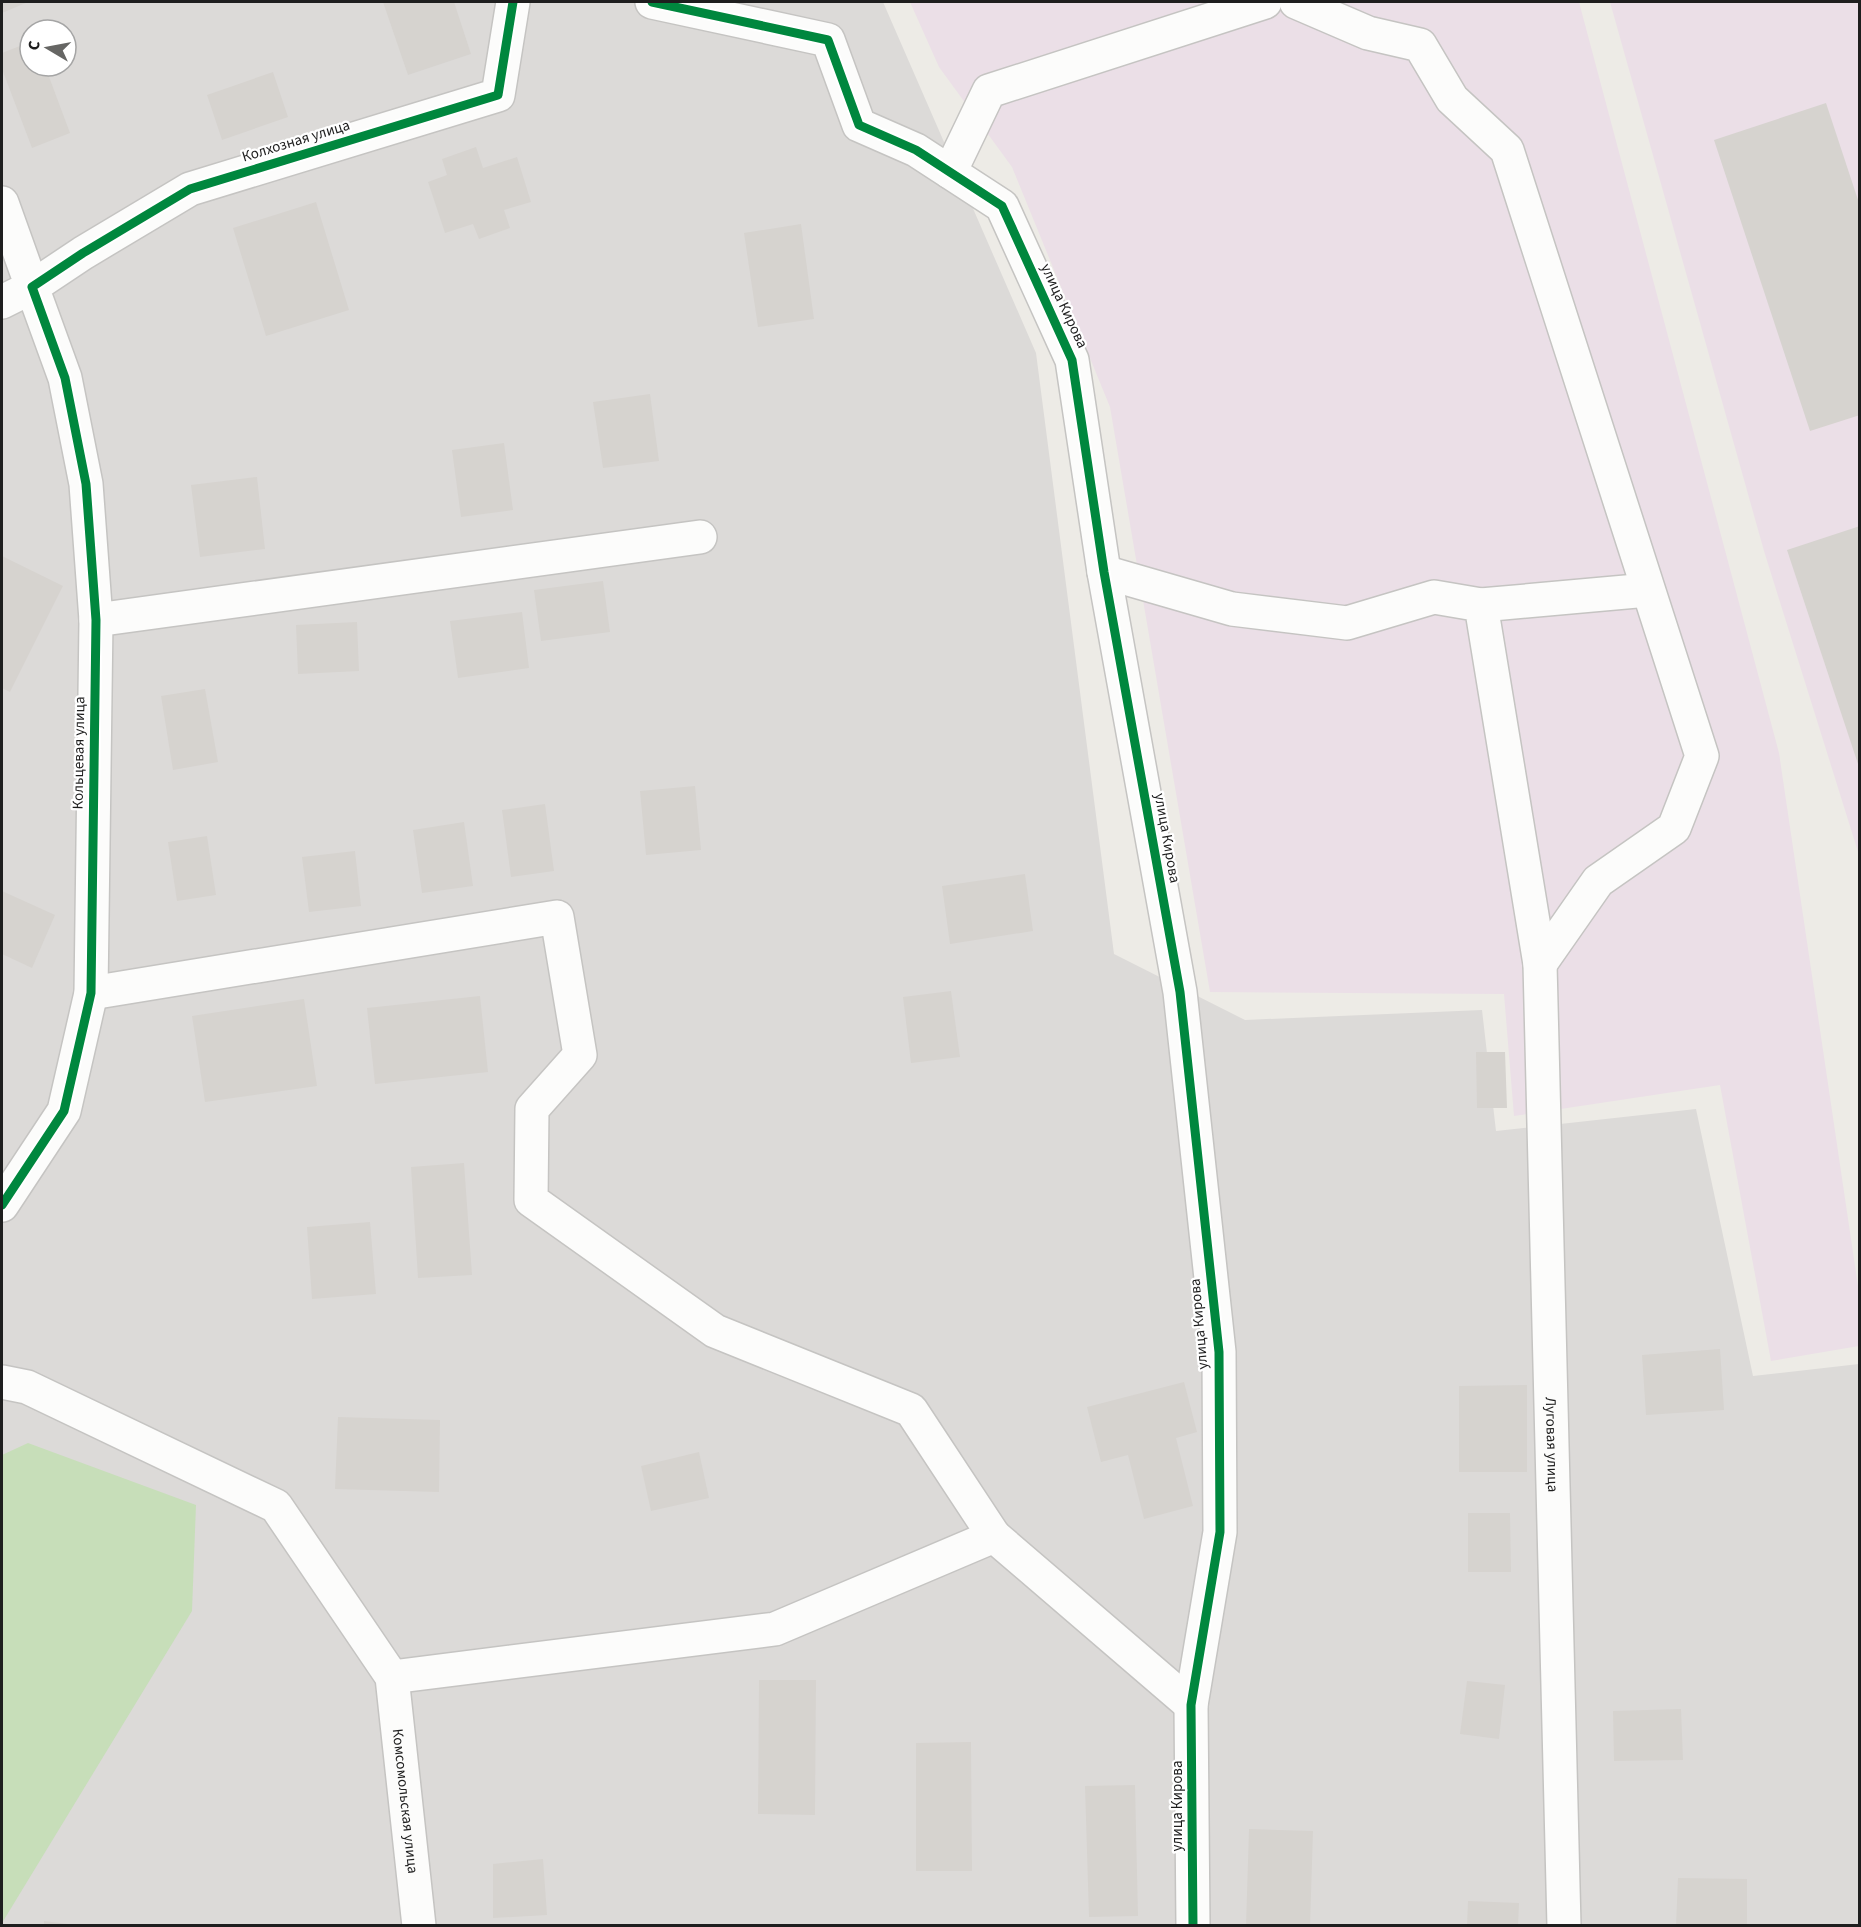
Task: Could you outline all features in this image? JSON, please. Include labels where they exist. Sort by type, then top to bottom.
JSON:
[{"type":"street","name":"Колхозная улица","points":[[32,287],[83,253],[190,189],[498,95],[513,2]]},
{"type":"street","name":"улица Кирова","points":[[652,2],[828,40],[859,125],[916,150],[1002,206],[1072,360],[1104,572],[1180,992],[1219,1352],[1220,1532],[1191,1706],[1193,1926]]},
{"type":"street","points":[[950,172],[989,91],[1265,2]]},
{"type":"street","points":[[1296,2],[1368,33],[1420,45],[1452,99],[1507,150],[1702,756],[1674,828],[1598,881],[1540,964]]},
{"type":"street","name":"Кольцевая улица","points":[[2,203],[65,378],[86,484],[96,620],[91,993],[64,1110],[2,1205]]},
{"type":"street","points":[[2,302],[32,287]]},
{"type":"street","points":[[96,620],[700,537]]},
{"type":"street","points":[[1104,572],[1232,609],[1347,623],[1434,597],[1481,605],[1648,590]]},
{"type":"street","name":"Луговая улица","points":[[1481,605],[1540,964],[1564,1926]]},
{"type":"street","points":[[91,993],[557,917],[580,1055],[532,1109],[531,1200],[714,1330],[911,1410],[994,1536],[1191,1706]]},
{"type":"street","points":[[2,1382],[27,1387],[276,1506],[392,1677],[775,1629],[994,1536]]},
{"type":"street","name":"Комсомольская улица","points":[[392,1677],[419,1926]]},
{"type":"shaded area","points":[[2,2],[883,2],[1036,353],[1114,954],[1245,1020],[1482,1010],[1496,1131],[1696,1109],[1753,1376],[1859,1364],[1859,1925],[2,1926]]},
{"type":"shaded area","points":[[910,2],[1579,2],[1779,753],[1859,1293],[1859,1346],[1771,1361],[1720,1085],[1514,1116],[1504,994],[1210,992],[1110,407],[1012,167],[939,67]]},
{"type":"shaded area","points":[[1610,2],[1859,2],[1859,855],[1764,551]]},
{"type":"green space","points":[[28,1443],[196,1505],[192,1611],[2,1923],[2,1455]]},
{"type":"building","points":[[2,2],[28,2],[2,13]]},
{"type":"building","points":[[383,2],[454,2],[471,54],[408,75]]},
{"type":"building","points":[[18,47],[18,78],[49,78],[70,133],[32,148],[2,69],[2,53]]},
{"type":"building","points":[[273,72],[288,117],[222,140],[207,95]]},
{"type":"building","points":[[1826,103],[1860,206],[1860,415],[1810,431],[1714,140]]},
{"type":"building","points":[[476,147],[483,168],[517,157],[531,202],[504,210],[510,228],[479,239],[473,224],[445,233],[428,182],[447,175],[442,159]]},
{"type":"building","points":[[316,202],[349,310],[266,336],[233,228]]},
{"type":"building","points":[[801,224],[814,319],[758,327],[744,233]]},
{"type":"building","points":[[650,394],[659,461],[603,468],[593,402]]},
{"type":"building","points":[[504,443],[513,510],[461,517],[452,450]]},
{"type":"building","points":[[257,477],[265,549],[200,557],[191,485]]},
{"type":"building","points":[[1860,526],[1860,767],[1859,767],[1787,550]]},
{"type":"building","points":[[2,556],[63,586],[10,692],[2,688]]},
{"type":"building","points":[[603,581],[610,632],[541,641],[534,590]]},
{"type":"building","points":[[522,612],[529,668],[458,678],[450,621]]},
{"type":"building","points":[[357,622],[359,671],[298,674],[296,625]]},
{"type":"building","points":[[205,689],[218,762],[173,770],[161,696]]},
{"type":"building","points":[[695,786],[701,850],[646,855],[640,791]]},
{"type":"building","points":[[545,804],[554,871],[511,877],[502,810]]},
{"type":"building","points":[[464,822],[473,886],[422,893],[413,830]]},
{"type":"building","points":[[207,836],[216,895],[177,901],[168,842]]},
{"type":"building","points":[[355,851],[361,906],[309,912],[302,857]]},
{"type":"building","points":[[1025,874],[1033,931],[950,944],[942,886]]},
{"type":"building","points":[[2,891],[55,915],[32,968],[2,954]]},
{"type":"building","points":[[951,991],[960,1057],[911,1063],[903,997]]},
{"type":"building","points":[[480,996],[488,1072],[375,1084],[367,1008]]},
{"type":"building","points":[[304,999],[317,1086],[205,1102],[192,1016]]},
{"type":"building","points":[[1476,1052],[1505,1052],[1507,1108],[1477,1108]]},
{"type":"building","points":[[464,1163],[472,1275],[418,1278],[411,1167]]},
{"type":"building","points":[[370,1222],[376,1294],[312,1299],[307,1227]]},
{"type":"building","points":[[1720,1349],[1724,1410],[1646,1415],[1642,1355]]},
{"type":"building","points":[[1184,1382],[1197,1432],[1176,1438],[1193,1506],[1144,1519],[1128,1455],[1101,1462],[1087,1407]]},
{"type":"building","points":[[1527,1385],[1527,1472],[1459,1472],[1459,1386]]},
{"type":"building","points":[[338,1417],[440,1420],[439,1492],[335,1489]]},
{"type":"building","points":[[699,1452],[709,1498],[651,1511],[641,1466]]},
{"type":"building","points":[[1468,1513],[1510,1513],[1511,1572],[1468,1572]]},
{"type":"building","points":[[759,1680],[816,1680],[815,1815],[758,1814]]},
{"type":"building","points":[[1467,1681],[1505,1685],[1499,1739],[1460,1734]]},
{"type":"building","points":[[1681,1709],[1683,1760],[1614,1761],[1613,1711]]},
{"type":"building","points":[[971,1742],[972,1871],[916,1871],[916,1743]]},
{"type":"building","points":[[1135,1785],[1138,1916],[1089,1917],[1085,1786]]},
{"type":"building","points":[[1249,1829],[1313,1831],[1310,1926],[1246,1926]]},
{"type":"building","points":[[543,1859],[547,1915],[493,1918],[493,1864]]},
{"type":"building","points":[[1678,1878],[1747,1879],[1747,1926],[1676,1926]]},
{"type":"building","points":[[1468,1901],[1519,1903],[1518,1926],[1467,1926]]},
{"type":"building","points":[[44,1921],[68,1924],[68,1926],[44,1926]]},
{"type":"cycle path","points":[[2,1205],[64,1111],[91,993],[96,620],[86,484],[65,378],[32,287],[83,253],[190,189],[498,95],[513,2]]},
{"type":"cycle path","points":[[652,2],[828,40],[859,125],[916,150],[1002,206],[1072,360],[1104,572],[1180,992],[1219,1352],[1220,1532],[1191,1705],[1193,1926]]}]
